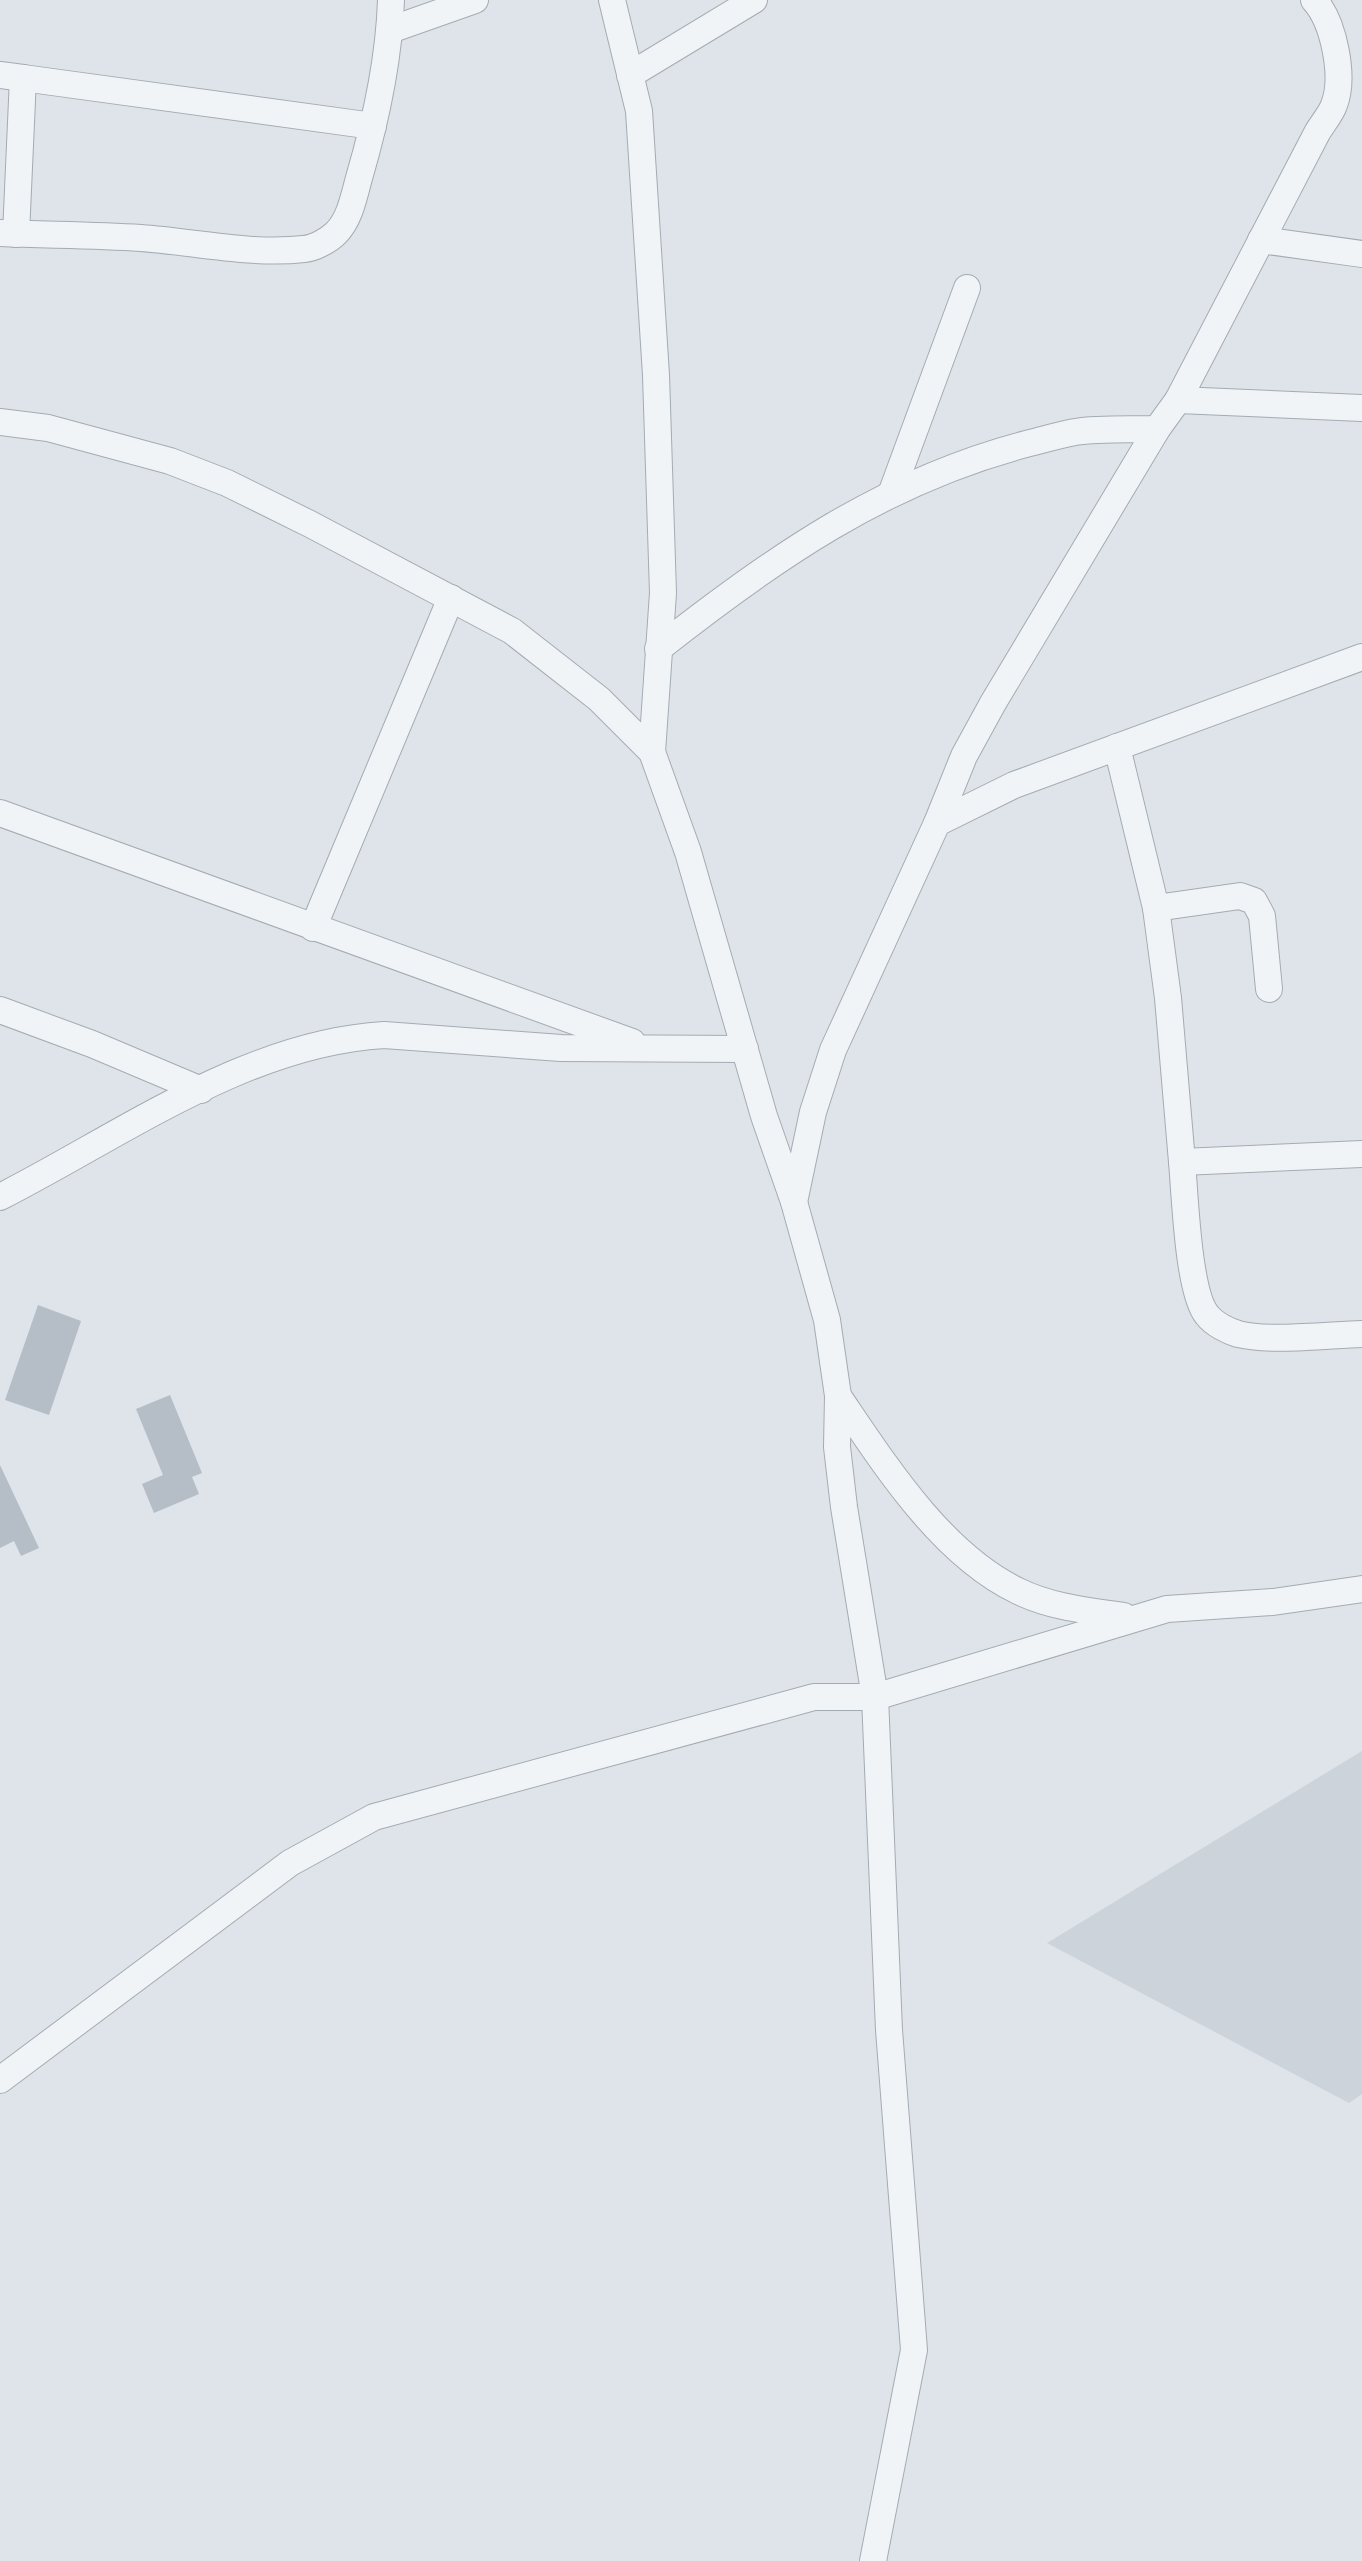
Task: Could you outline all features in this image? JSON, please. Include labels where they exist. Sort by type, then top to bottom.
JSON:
[{"type":"street","points":[[373,126],[11,76],[8,233],[141,238],[248,248],[306,249],[337,232],[349,210],[373,126],[382,86],[390,30],[391,0]]},
{"type":"street","points":[[390,30],[475,0]]},
{"type":"street","points":[[612,0],[639,111],[656,375],[663,522],[663,593],[652,752],[688,852],[764,1116],[794,1202],[827,1320],[838,1396],[837,1447],[844,1507],[875,1697],[889,2030],[914,2350],[873,2561]]},
{"type":"street","points":[[630,75],[754,0]]},
{"type":"street","points":[[794,1202],[813,1112],[833,1050],[938,823],[964,756],[993,702],[1157,429],[1178,400],[1261,240],[1335,105],[1339,79],[1334,40],[1314,0]]},
{"type":"street","points":[[1261,240],[1362,254]]},
{"type":"street","points":[[891,494],[966,288]]},
{"type":"street","points":[[1178,400],[1362,408]]},
{"type":"street","points":[[0,422],[48,429],[108,443],[170,461],[227,483],[512,631],[561,667],[599,699],[652,752]]},
{"type":"street","points":[[658,649],[735,588],[813,537],[912,483],[981,456],[1076,432],[1157,429]]},
{"type":"street","points":[[313,928],[451,598]]},
{"type":"street","points":[[938,823],[1014,784],[1362,657]]},
{"type":"street","points":[[1117,747],[1156,908],[1168,998],[1192,1264],[1200,1303],[1207,1316],[1238,1334],[1256,1336],[1362,1334]]},
{"type":"street","points":[[0,813],[313,928],[651,1048]]},
{"type":"street","points":[[1156,908],[1240,896],[1254,901],[1262,916],[1269,989]]},
{"type":"street","points":[[0,1010],[92,1044],[201,1090]]},
{"type":"street","points":[[0,1197],[165,1106],[315,1045],[354,1037],[384,1035],[561,1048],[745,1049]]},
{"type":"street","points":[[1182,1162],[1362,1154]]},
{"type":"street","points":[[838,1396],[887,1468],[942,1532],[975,1566],[1019,1592],[1077,1610],[1134,1618]]},
{"type":"street","points":[[0,2080],[290,1863],[374,1817],[814,1697],[875,1697],[1167,1609],[1273,1602],[1362,1589]]},
{"type":"shaded area","points":[[1362,1751],[1362,2094],[1349,2103],[1047,1943]]},
{"type":"building","points":[[38,1305],[81,1321],[49,1415],[5,1400]]},
{"type":"building","points":[[170,1395],[202,1473],[192,1477],[199,1494],[154,1513],[142,1484],[163,1475],[136,1409]]},
{"type":"building","points":[[0,1465],[39,1548],[21,1556],[14,1541],[0,1548]]}]
